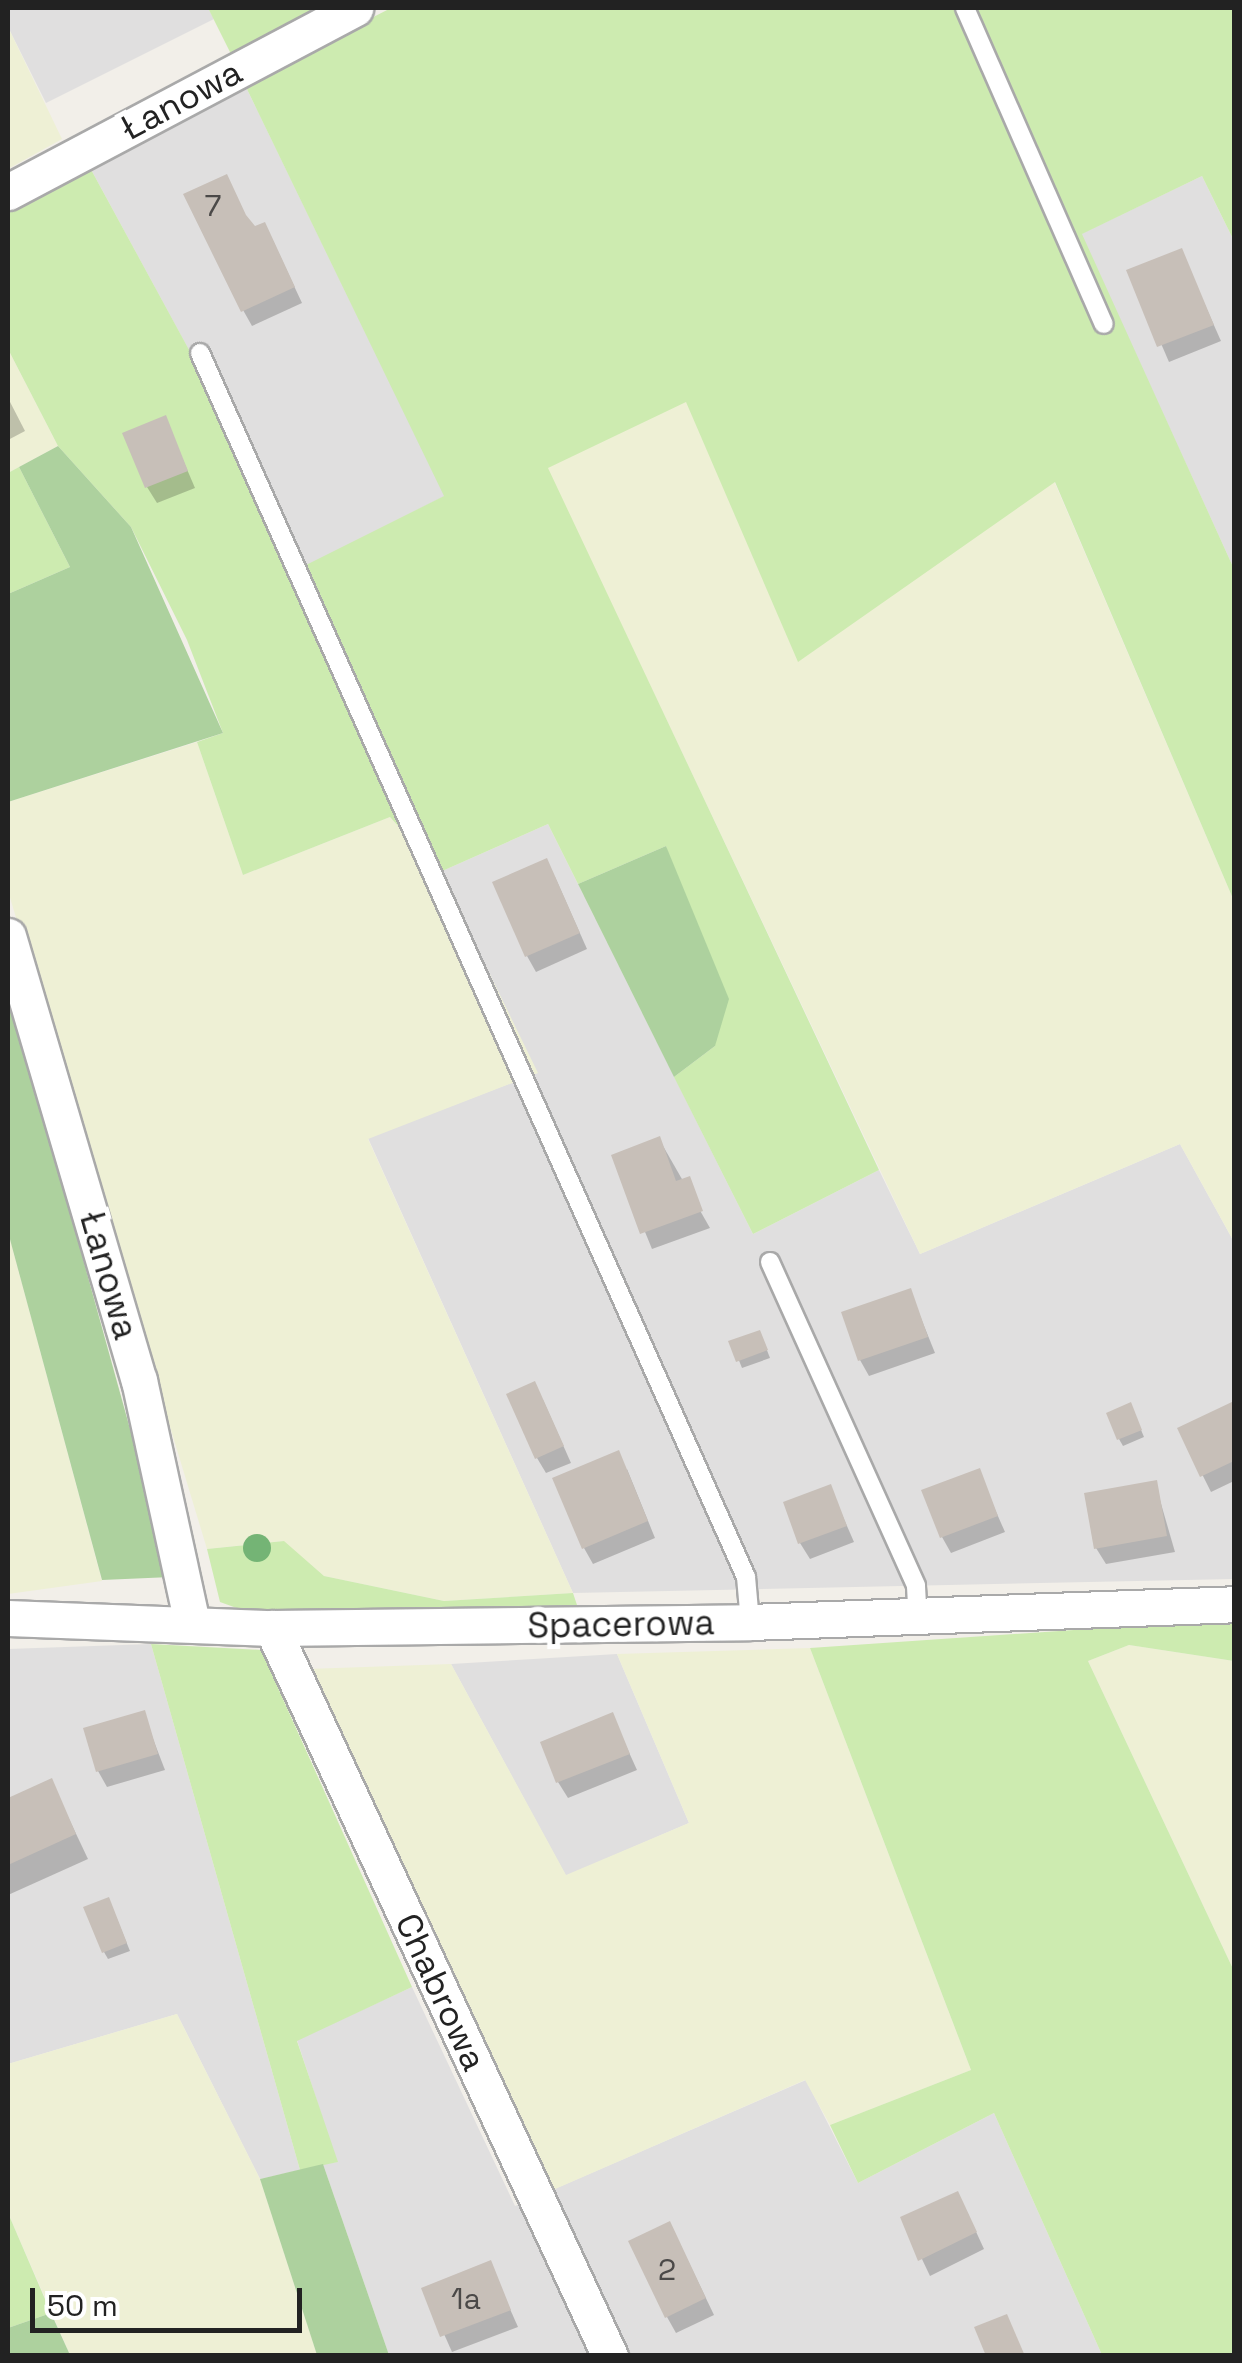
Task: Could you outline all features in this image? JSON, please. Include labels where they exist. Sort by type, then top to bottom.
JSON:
[{"type":"street","name":"Łanowa","points":[[8,192],[355,8]]},
{"type":"street","name":"Łanowa","points":[[8,936],[139,1380],[191,1619]]},
{"type":"street","name":"Spacerowa","points":[[8,1618],[191,1619],[272,1628],[918,1620],[1234,1604]]},
{"type":"street","name":"Chabrowa","points":[[272,1628],[610,2356]]},
{"type":"lane","points":[[964,8],[1104,324]]},
{"type":"lane","points":[[200,353],[746,1577],[750,1622]]},
{"type":"lane","points":[[770,1262],[916,1586],[918,1620]]},
{"type":"shaded area","points":[[8,8],[208,8],[214,19],[46,103],[8,27]]},
{"type":"shaded area","points":[[244,83],[445,496],[306,566],[88,164]]},
{"type":"shaded area","points":[[1202,176],[1234,241],[1234,569],[1081,234]]},
{"type":"shaded area","points":[[548,824],[753,1234],[879,1170],[920,1254],[1180,1144],[1234,1242],[1234,1579],[573,1593],[368,1138],[537,1073],[440,872]]},
{"type":"shaded area","points":[[151,1644],[300,2170],[260,2179],[177,2014],[8,2064],[8,1649]]},
{"type":"shaded area","points":[[617,1654],[689,1823],[566,1876],[451,1664]]},
{"type":"shaded area","points":[[412,1987],[515,2206],[806,2080],[858,2183],[994,2113],[1102,2355],[389,2355],[323,2164],[337,2162],[297,2040]]},
{"type":"green space","points":[[208,8],[322,8],[232,56]]},
{"type":"green space","points":[[391,8],[1234,8],[1234,241],[1202,176],[1082,234],[1234,569],[1234,901],[1055,482],[798,662],[686,402],[548,468],[879,1170],[753,1234],[674,1077],[715,1046],[666,846],[578,884],[548,824],[440,872],[390,817],[243,875],[197,742],[223,733],[187,640],[131,527],[58,446],[8,349],[8,209],[88,164],[306,565],[444,496],[244,83]]},
{"type":"green space","points":[[8,27],[62,139],[8,169]]},
{"type":"green space","points":[[8,349],[58,446],[8,473]]},
{"type":"green space","points":[[686,401],[798,661],[1054,481],[1234,901],[1234,1242],[1180,1144],[920,1254],[547,468]]},
{"type":"green space","points":[[58,446],[131,527],[223,733],[8,802],[8,594],[70,567],[19,467]]},
{"type":"green space","points":[[19,467],[70,567],[8,594],[8,473]]},
{"type":"green space","points":[[197,742],[243,875],[390,817],[440,872],[538,1073],[368,1139],[573,1593],[444,1601],[324,1576],[283,1541],[207,1549],[8,891],[8,802]]},
{"type":"green space","points":[[666,846],[729,999],[715,1046],[674,1077],[578,884]]},
{"type":"green space","points":[[8,988],[171,1577],[102,1580],[8,1232]]},
{"type":"green space","points":[[8,1232],[102,1581],[8,1594]]},
{"type":"green space","points":[[284,1541],[324,1576],[444,1601],[573,1593],[579,1611],[264,1618],[220,1602],[207,1549]]},
{"type":"green space","points":[[1233,1619],[1234,1661],[1129,1645],[1088,1661],[1234,1971],[1234,2355],[1102,2355],[994,2113],[858,2183],[830,2125],[971,2070],[810,1648]]},
{"type":"green space","points":[[151,1644],[261,1650],[412,1987],[297,2041],[338,2162],[300,2170]]},
{"type":"green space","points":[[1129,1645],[1234,1661],[1234,1971],[1088,1661]]},
{"type":"green space","points":[[810,1648],[971,2070],[830,2125],[805,2080],[546,2193],[307,1669],[451,1664],[566,1875],[689,1823],[617,1654]]},
{"type":"green space","points":[[177,2014],[260,2179],[317,2355],[70,2355],[8,2213],[8,2064]]},
{"type":"green space","points":[[323,2164],[389,2355],[317,2355],[260,2179]]},
{"type":"green space","points":[[8,2213],[51,2313],[8,2328]]},
{"type":"green space","points":[[51,2313],[70,2355],[8,2355],[8,2328]]},
{"type":"building","points":[[227,174],[246,215],[255,226],[265,222],[295,287],[241,312],[183,194]]},
{"type":"building","points":[[1182,248],[1214,325],[1157,347],[1126,270]]},
{"type":"building","points":[[166,415],[188,471],[145,488],[122,433]]},
{"type":"building","points":[[547,858],[580,933],[525,957],[492,882]]},
{"type":"building","points":[[660,1136],[676,1181],[690,1176],[703,1211],[640,1234],[611,1155]]},
{"type":"building","points":[[911,1288],[928,1337],[858,1361],[841,1312]]},
{"type":"building","points":[[760,1330],[768,1350],[736,1362],[728,1341]]},
{"type":"building","points":[[535,1381],[564,1446],[535,1459],[506,1394]]},
{"type":"building","points":[[1234,1401],[1234,1461],[1200,1477],[1177,1428]]},
{"type":"building","points":[[1131,1402],[1142,1430],[1117,1440],[1106,1413]]},
{"type":"building","points":[[619,1450],[648,1521],[582,1549],[552,1478]]},
{"type":"building","points":[[980,1468],[998,1516],[940,1538],[921,1490]]},
{"type":"building","points":[[1157,1480],[1167,1536],[1094,1549],[1084,1493]]},
{"type":"building","points":[[831,1484],[847,1526],[798,1544],[783,1502]]},
{"type":"building","points":[[145,1710],[158,1754],[96,1772],[83,1728]]},
{"type":"building","points":[[613,1712],[630,1754],[556,1783],[540,1742]]},
{"type":"building","points":[[52,1778],[76,1834],[8,1865],[8,1798]]},
{"type":"building","points":[[109,1897],[127,1943],[102,1953],[83,1907]]},
{"type":"building","points":[[958,2191],[977,2232],[918,2261],[900,2217]]},
{"type":"building","points":[[670,2221],[706,2298],[665,2318],[628,2241]]},
{"type":"building","points":[[491,2260],[511,2310],[440,2337],[421,2288]]},
{"type":"building","points":[[1007,2314],[1025,2356],[986,2356],[974,2327]]}]
